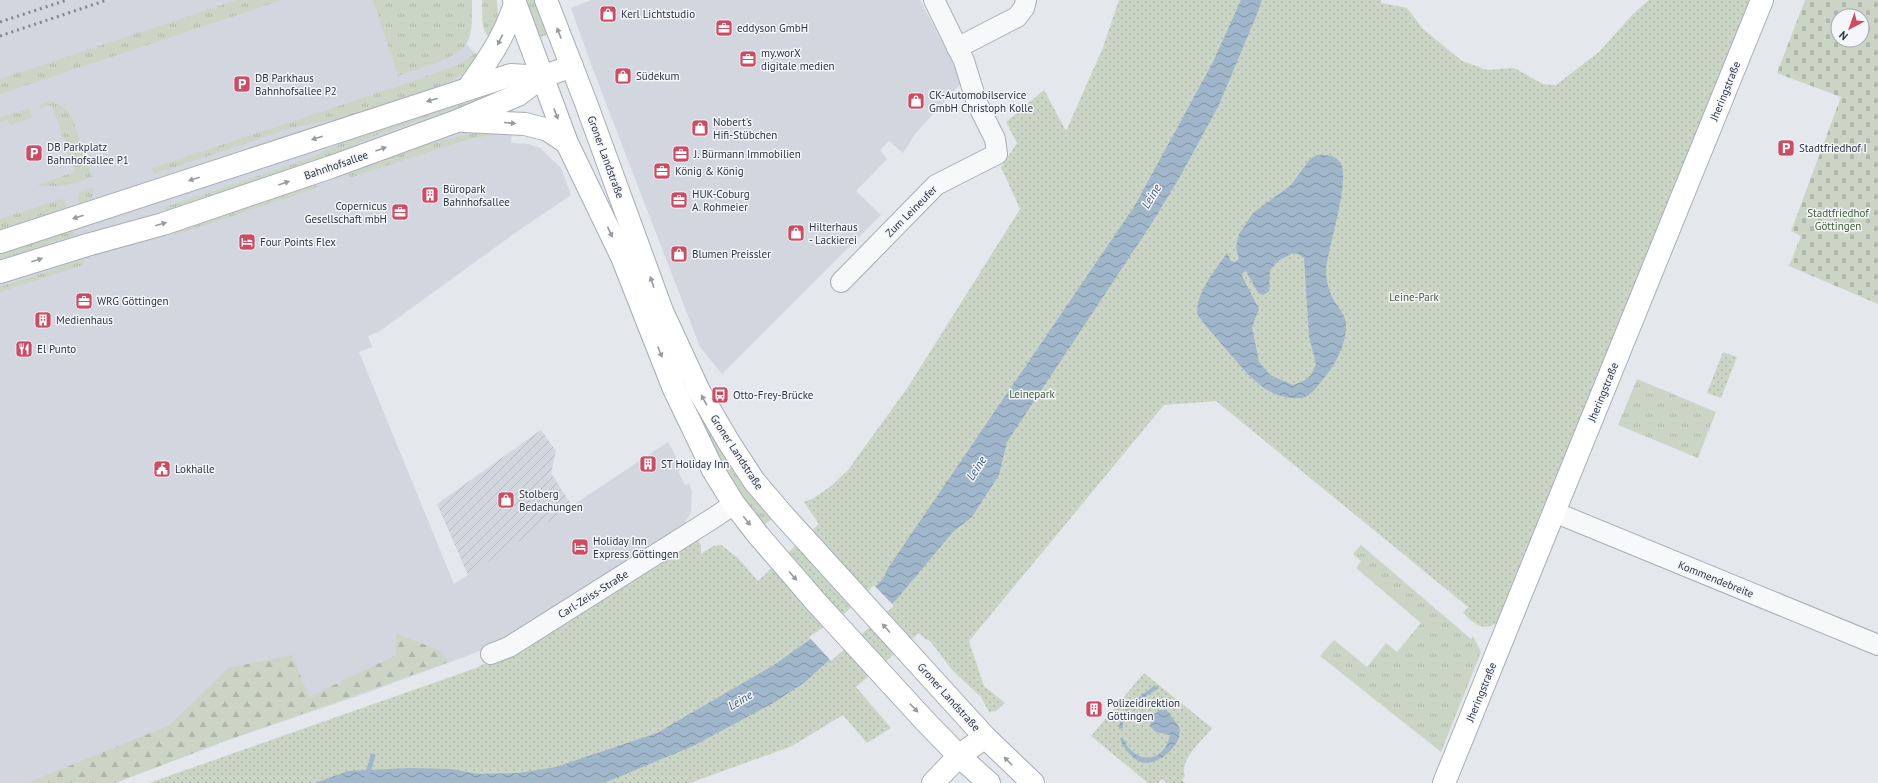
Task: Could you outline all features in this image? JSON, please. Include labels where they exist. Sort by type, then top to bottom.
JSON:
[{"type":"main road","name":"Groner Landstraße","points":[[546,0],[572,66],[662,311],[699,391],[728,442],[754,481],[795,528],[985,737],[1033,783]]},
{"type":"main road","name":"Jheringstraße","points":[[1444,783],[1762,0]]},
{"type":"main road","points":[[514,2],[567,142],[622,257],[674,389],[713,470],[734,504],[771,550],[887,680],[959,756],[989,783]]},
{"type":"main road","points":[[469,87],[495,51],[510,19],[514,2]]},
{"type":"main road","name":"Bahnhofsallee","points":[[0,272],[163,224],[331,167],[457,121],[518,95],[542,77],[572,66]]},
{"type":"main road","name":"Bahnhofsallee","points":[[0,242],[511,74],[542,77]]},
{"type":"main road","points":[[457,121],[525,124],[548,130],[567,142]]},
{"type":"main road","points":[[115,205],[123,235]]},
{"type":"main road","points":[[933,783],[959,756],[985,737]]},
{"type":"main road","points":[[921,783],[940,763],[959,756]]},
{"type":"street","name":"Zum Leineufer","points":[[841,282],[936,185],[998,154],[995,139],[976,104],[964,61],[934,0]]},
{"type":"street","points":[[957,48],[1016,17],[1024,8],[1026,0]]},
{"type":"street","name":"Carl-Zeiss-Straße","points":[[491,654],[509,647],[734,504]]},
{"type":"street","name":"Kommendebreite","points":[[1554,512],[1878,645]]},
{"type":"shaded area","points":[[0,0],[472,0],[470,32],[466,44],[475,53],[496,63],[514,112],[511,143],[528,144],[540,148],[561,168],[571,195],[515,233],[380,331],[368,336],[372,347],[359,352],[454,584],[668,442],[682,468],[678,471],[685,485],[689,483],[692,492],[691,512],[685,522],[686,525],[502,642],[483,650],[366,693],[228,740],[115,783],[0,783]]},
{"type":"shaded area","points":[[591,0],[920,0],[963,81],[915,134],[903,153],[889,141],[880,150],[887,159],[856,191],[881,215],[722,374],[700,347],[592,67],[571,8]]},
{"type":"shaded area","name":"Stolberg Bedachungen","points":[[541,430],[556,451],[551,473],[572,506],[468,575],[437,504]]},
{"type":"green space","points":[[237,0],[282,0],[0,94],[0,79]]},
{"type":"green space","points":[[373,0],[472,0],[471,28],[467,43],[462,49],[446,59],[398,76]]},
{"type":"green space","points":[[482,0],[497,0],[498,23],[493,41],[484,28],[482,17]]},
{"type":"green space","points":[[525,0],[537,0],[551,33],[536,39]]},
{"type":"green space","points":[[1119,0],[1381,0],[1381,3],[1407,8],[1423,29],[1462,61],[1487,70],[1514,68],[1543,84],[1556,85],[1599,52],[1633,14],[1649,0],[1751,0],[1497,623],[1487,627],[1478,625],[1471,620],[1463,613],[1468,607],[1216,401],[1164,405],[969,641],[984,686],[1005,703],[996,711],[989,712],[981,697],[953,671],[930,641],[925,639],[919,633],[856,687],[891,728],[867,743],[843,715],[792,746],[690,783],[149,783],[476,668],[517,648],[697,539],[701,545],[701,554],[713,546],[721,545],[738,558],[758,581],[819,524],[804,502],[814,498],[831,486],[848,470],[908,387],[1020,209],[1001,167],[1017,143],[1006,122],[1044,90],[1066,131],[1102,50]]},
{"type":"green space","name":"Stadtfriedhof Göttingen","points":[[1805,0],[1878,0],[1878,304],[1789,266],[1801,236],[1791,231],[1841,97],[1777,73]]},
{"type":"green space","points":[[475,53],[483,57],[477,64],[443,86],[354,116],[295,127],[154,174],[152,168],[402,85],[460,64]]},
{"type":"green space","points":[[504,85],[506,91],[374,136],[319,162],[167,213],[165,207],[288,166],[312,157],[368,131]]},
{"type":"green space","points":[[51,101],[58,104],[72,117],[92,177],[65,185],[37,185],[75,172],[52,105],[40,108],[40,104]]},
{"type":"green space","points":[[29,108],[32,118],[10,125],[8,120],[0,122],[0,117]]},
{"type":"green space","points":[[492,131],[513,131],[469,139],[349,178],[347,171],[400,153],[455,137]]},
{"type":"green space","points":[[315,182],[317,188],[175,235],[172,229]]},
{"type":"green space","points":[[94,187],[92,199],[81,208],[78,198],[80,193]]},
{"type":"green space","points":[[61,199],[64,201],[68,212],[0,235],[0,219]]},
{"type":"green space","points":[[73,229],[75,235],[0,260],[0,253]]},
{"type":"green space","points":[[84,259],[83,265],[0,292],[0,287]]},
{"type":"green space","points":[[1723,352],[1737,357],[1721,398],[1707,393]]},
{"type":"green space","points":[[1637,379],[1716,412],[1698,458],[1618,425]]},
{"type":"green space","points":[[688,393],[728,462],[741,481],[773,518],[763,526],[739,494],[713,452]]},
{"type":"green space","points":[[1361,545],[1471,639],[1473,636],[1481,652],[1441,752],[1320,656],[1334,640],[1367,667],[1386,643],[1397,652],[1421,623],[1356,568],[1361,561],[1353,554]]},
{"type":"green space","points":[[396,634],[439,650],[449,662],[228,740],[115,783],[27,783],[170,725],[228,668],[292,655],[309,697],[396,655]]},
{"type":"green space","points":[[1144,673],[1212,728],[1193,750],[1185,763],[1185,776],[1182,780],[1185,783],[1167,783],[1162,779],[1158,783],[1148,783],[1091,736]]},
{"type":"water","name":"Leine","points":[[1241,0],[1262,0],[1218,107],[1178,180],[1150,226],[1007,442],[999,475],[972,517],[953,532],[896,600],[805,682],[775,702],[693,746],[604,783],[315,783],[348,771],[410,768],[451,769],[478,774],[519,773],[556,767],[657,733],[774,665],[846,614],[883,579],[888,568],[1134,207],[1213,62]]},
{"type":"water","points":[[1317,155],[1332,156],[1339,161],[1343,169],[1341,196],[1326,270],[1327,283],[1330,291],[1346,322],[1346,333],[1336,361],[1315,389],[1305,397],[1289,398],[1273,393],[1255,381],[1230,354],[1197,314],[1203,290],[1227,253],[1231,261],[1235,262],[1239,259],[1236,247],[1239,234],[1253,213],[1291,185],[1310,159]],"holes":[[[1293,253],[1304,258],[1309,336],[1316,364],[1311,375],[1304,381],[1293,385],[1270,375],[1259,362],[1252,327],[1259,309],[1241,274],[1246,271],[1258,293],[1263,295],[1269,291],[1270,270],[1278,261]]]},
{"type":"water","points":[[1155,685],[1159,688],[1140,700],[1130,709],[1123,721],[1123,728],[1119,729],[1120,722],[1127,709]]},
{"type":"water","points":[[1160,710],[1169,712],[1179,727],[1180,733],[1178,739],[1170,751],[1158,760],[1146,763],[1141,762],[1135,759],[1127,750],[1120,738],[1123,738],[1128,747],[1134,753],[1141,756],[1148,758],[1162,752],[1167,745],[1170,735],[1156,732],[1150,726],[1152,716]]},
{"type":"pier","points":[[874,585],[894,606],[831,661],[809,637],[845,613]]},
{"type":"waterway","points":[[367,776],[373,756]]},
{"type":"railway","points":[[0,22],[67,0]]},
{"type":"railway","points":[[0,36],[107,0]]},
{"type":"place","name":"Kerl Lichtstudio","points":[[608,14]]},
{"type":"place","name":"eddyson GmbH","points":[[724,28]]},
{"type":"place","name":"my.worX digitale medien","points":[[748,59]]},
{"type":"place","name":"Südekum","points":[[623,76]]},
{"type":"place","name":"DB Parkhaus Bahnhofsallee P2","points":[[242,84]]},
{"type":"place","name":"CK-Automobilservice GmbH Christoph Kolle","points":[[916,101]]},
{"type":"place","name":"Nobert's Hifi-Stübchen","points":[[700,128]]},
{"type":"place","name":"Stadtfriedhof I","points":[[1786,148]]},
{"type":"place","name":"DB Parkplatz Bahnhofsallee P1","points":[[34,153]]},
{"type":"place","name":"J. Bürmann Immobilien","points":[[681,154]]},
{"type":"place","name":"König & König","points":[[662,171]]},
{"type":"place","name":"Büropark Bahnhofsallee","points":[[430,195]]},
{"type":"place","name":"HUK-Coburg A. Rohmeier","points":[[679,200]]},
{"type":"place","name":"Copernicus Gesellschaft mbH","points":[[400,212]]},
{"type":"place","name":"Hilterhaus - Lackierei","points":[[796,233]]},
{"type":"place","name":"Four Points Flex","points":[[247,242]]},
{"type":"place","name":"Blumen Preissler","points":[[679,254]]},
{"type":"place","name":"WRG Göttingen","points":[[84,301]]},
{"type":"place","name":"Medienhaus","points":[[43,320]]},
{"type":"place","name":"El Punto","points":[[24,349]]},
{"type":"place","name":"Otto-Frey-Brücke","points":[[720,395]]},
{"type":"place","name":"ST Holiday Inn","points":[[648,464]]},
{"type":"place","name":"Lokhalle","points":[[162,469]]},
{"type":"place","name":"Stolberg Bedachungen","points":[[506,500]]},
{"type":"place","name":"Holiday Inn Express Göttingen","points":[[580,547]]},
{"type":"place","name":"Polizeidirektion Göttingen","points":[[1094,709]]},
{"type":"park label","name":"Leine-Park","points":[[1414,297]]},
{"type":"park label","name":"Leinepark","points":[[1032,394]]}]
